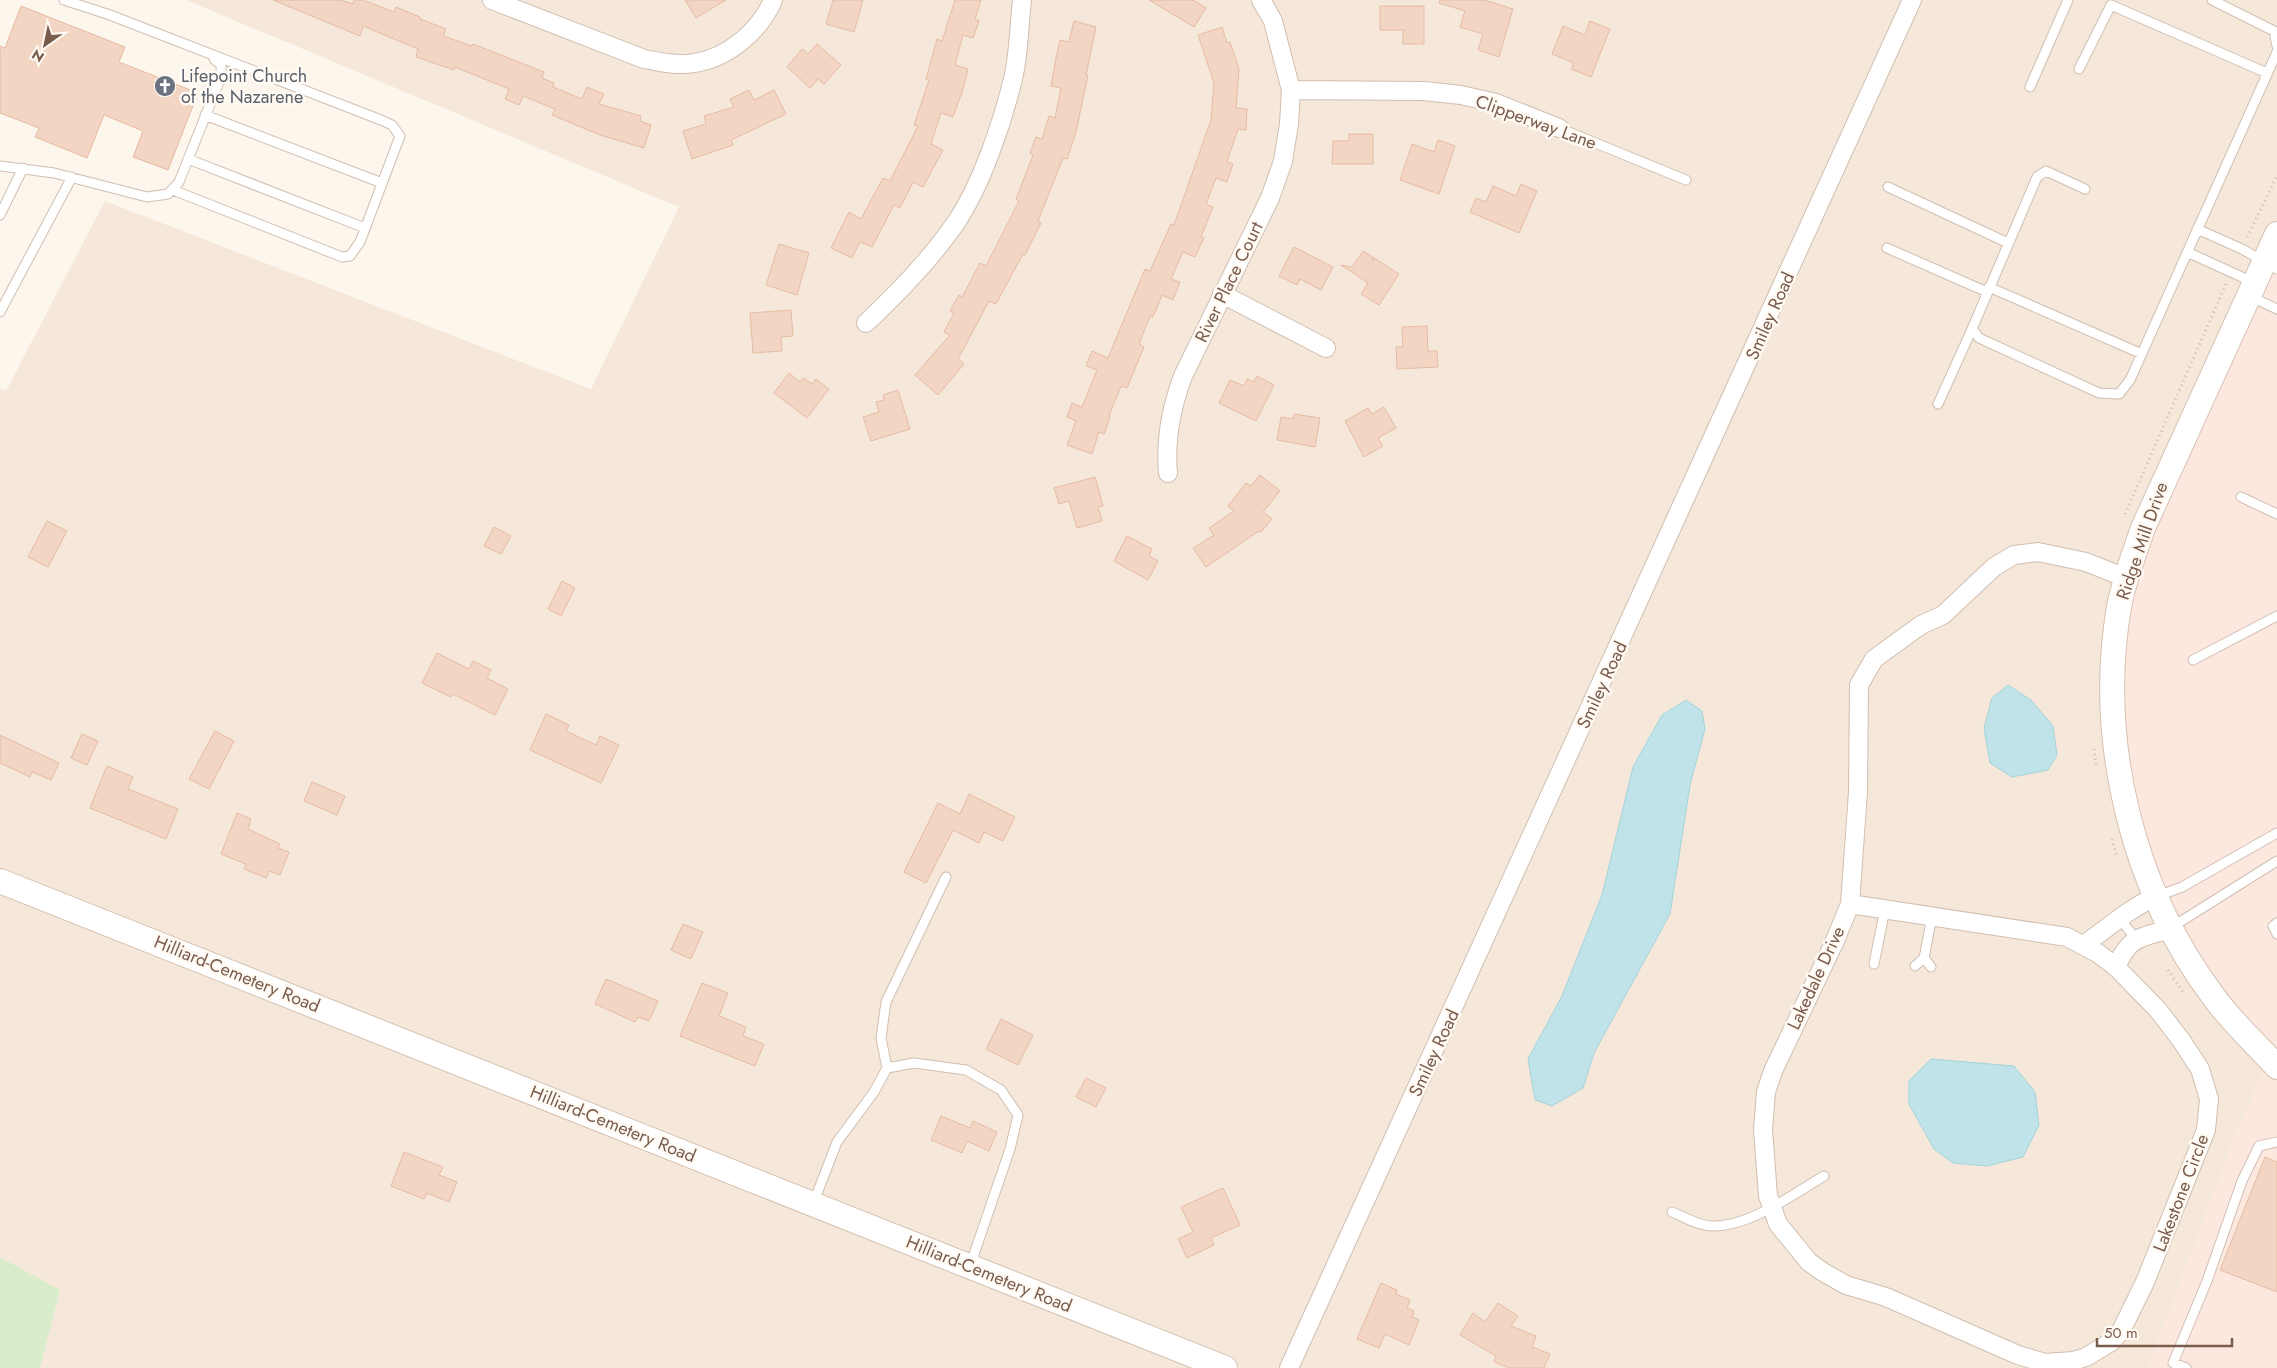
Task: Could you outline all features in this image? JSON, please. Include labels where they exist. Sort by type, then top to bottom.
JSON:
[{"type":"main road","name":"Ridge Mill Drive","points":[[2277,234],[2261,277],[2155,498],[2126,578],[2118,616],[2112,691],[2114,740],[2126,802],[2155,897],[2170,929],[2216,1001],[2277,1067]]},
{"type":"main road","name":"Hilliard-Cemetery Road","points":[[0,881],[1226,1368]]},
{"type":"street","points":[[492,0],[644,59],[670,64],[694,63],[714,58],[734,47],[752,32],[770,8],[773,0]]},
{"type":"street","points":[[866,322],[896,295],[950,231],[975,186],[996,134],[1013,78],[1022,0]]},
{"type":"street","name":"River Place Court","points":[[1168,473],[1166,450],[1172,406],[1183,376],[1270,198],[1283,161],[1289,124],[1290,90],[1273,21],[1261,0]]},
{"type":"street","name":"Smiley Road","points":[[1290,1368],[1912,0]]},
{"type":"street","name":"Clipperway Lane","points":[[1290,90],[1424,91],[1461,95],[1496,103],[1559,128]]},
{"type":"street","points":[[1222,294],[1326,348]]},
{"type":"street","name":"Lakedale Drive","points":[[2099,1350],[2073,1361],[2045,1363],[2018,1355],[1886,1297],[1846,1284],[1823,1272],[1809,1262],[1778,1224],[1770,1207],[1763,1130],[1766,1092],[1772,1071],[1834,943],[1850,904],[1858,792],[1859,685],[1874,659],[1921,625],[1943,615],[1994,567],[2014,555],[2038,552],[2086,562],[2126,578]]},
{"type":"street","points":[[2083,944],[2109,928],[2119,918],[2155,897]]},
{"type":"street","name":"Lakestone Circle","points":[[1850,904],[2067,937],[2083,944],[2116,968],[2158,1010],[2200,1069],[2209,1099],[2206,1130],[2145,1282],[2121,1331],[2112,1342],[2099,1350]]},
{"type":"street","points":[[2116,968],[2124,950],[2136,939],[2170,929]]},
{"type":"lane","points":[[64,0],[110,14],[210,55],[392,125],[400,136],[356,251],[350,256],[342,257],[173,190]]},
{"type":"lane","points":[[2030,87],[2068,0]]},
{"type":"lane","points":[[2212,0],[2274,31],[2277,46]]},
{"type":"lane","points":[[2079,69],[2110,5],[2267,73]]},
{"type":"lane","points":[[1972,329],[1979,338],[2099,393],[2118,394],[2130,380],[2277,52]]},
{"type":"lane","points":[[0,166],[24,168],[72,177],[147,197],[160,197],[168,194],[179,182],[221,77],[221,65],[210,55]]},
{"type":"lane","points":[[205,116],[382,183]]},
{"type":"lane","name":"Clipperway Lane","points":[[1559,128],[1686,180]]},
{"type":"lane","points":[[188,159],[365,228]]},
{"type":"lane","points":[[0,215],[24,168]]},
{"type":"lane","points":[[1938,404],[2037,177],[2046,170],[2085,189]]},
{"type":"lane","points":[[0,312],[72,177]]},
{"type":"lane","points":[[1888,187],[2008,243]]},
{"type":"lane","points":[[2197,229],[2242,249],[2261,277],[2277,309]]},
{"type":"lane","points":[[1887,248],[2142,354]]},
{"type":"lane","points":[[2186,252],[2231,273],[2261,277]]},
{"type":"lane","points":[[2241,497],[2277,514]]},
{"type":"lane","points":[[2193,660],[2277,616]]},
{"type":"lane","points":[[2155,897],[2182,887],[2277,833]]},
{"type":"lane","points":[[2170,929],[2277,861]]},
{"type":"lane","points":[[813,1204],[837,1142],[874,1092],[887,1068],[881,1038],[886,1002],[946,877]]},
{"type":"lane","points":[[1874,964],[1885,909]]},
{"type":"lane","points":[[1915,966],[1924,958],[1932,916]]},
{"type":"lane","points":[[2119,918],[2136,939]]},
{"type":"lane","points":[[2277,923],[2273,926],[2277,934]]},
{"type":"lane","points":[[1924,958],[1931,967]]},
{"type":"lane","points":[[887,1068],[914,1063],[966,1070],[1001,1090],[1018,1115],[1010,1149],[970,1266]]},
{"type":"lane","points":[[2186,1368],[2173,1363],[2207,1281],[2242,1181],[2258,1146],[2277,1142]]},
{"type":"lane","points":[[1672,1212],[1712,1226],[1728,1224],[1758,1215],[1824,1176]]},
{"type":"path","points":[[2242,249],[2277,176]]},
{"type":"path","points":[[2124,518],[2231,273]]},
{"type":"path","points":[[2094,748],[2096,767]]},
{"type":"path","points":[[2110,830],[2120,864]]},
{"type":"path","points":[[2166,966],[2175,982],[2187,996]]},
{"type":"shaded area","points":[[186,0],[2277,0],[2277,233],[2267,1063],[2236,1134],[2148,1368],[40,1368],[60,1290],[0,1257],[0,389],[6,391],[105,201],[591,389],[679,207]]},
{"type":"shaded area","points":[[2277,233],[2277,1368],[2148,1368],[2236,1134],[2267,1063],[2216,1005],[2127,827],[2123,606]]},
{"type":"green space","points":[[0,1257],[60,1290],[40,1368],[0,1368]]},
{"type":"water","points":[[2008,685],[2031,700],[2053,726],[2057,755],[2048,770],[2012,777],[1990,763],[1984,728],[1992,698]]},
{"type":"water","points":[[1686,700],[1702,711],[1705,729],[1690,785],[1670,914],[1594,1053],[1583,1088],[1552,1106],[1535,1100],[1528,1059],[1562,996],[1602,895],[1633,767],[1662,715]]},
{"type":"water","points":[[1931,1059],[2014,1066],[2035,1092],[2039,1125],[2023,1157],[1987,1166],[1953,1163],[1934,1149],[1909,1104],[1909,1081]]},
{"type":"building","points":[[273,0],[341,0],[353,4],[354,0],[363,0],[394,12],[396,7],[446,29],[443,36],[472,46],[473,44],[544,72],[542,78],[554,83],[553,87],[582,99],[587,87],[604,94],[599,104],[641,116],[640,121],[651,125],[644,148],[600,135],[552,115],[555,109],[523,96],[519,105],[505,99],[509,89],[455,67],[454,70],[416,57],[418,49],[363,26],[360,36]]},
{"type":"building","points":[[685,0],[726,0],[696,18]]},
{"type":"building","points":[[833,0],[863,0],[854,32],[826,24]]},
{"type":"building","points":[[955,0],[981,0],[975,19],[979,21],[973,38],[963,35],[955,65],[968,69],[963,89],[953,117],[941,113],[931,144],[943,150],[923,187],[913,182],[900,208],[894,205],[872,247],[860,242],[852,258],[831,248],[849,212],[861,219],[883,178],[890,181],[918,126],[914,125],[929,80],[926,79],[937,39],[942,41]]},
{"type":"building","points":[[1149,0],[1193,0],[1206,8],[1194,27]]},
{"type":"building","points":[[1440,0],[1485,0],[1513,9],[1499,57],[1478,50],[1483,34],[1460,27],[1465,11],[1439,3]]},
{"type":"building","points":[[21,6],[125,47],[119,62],[198,93],[168,170],[133,157],[143,131],[104,115],[87,158],[35,137],[39,128],[0,113],[0,46],[5,48]]},
{"type":"building","points":[[1380,6],[1424,6],[1424,44],[1403,44],[1403,30],[1380,30]]},
{"type":"building","points":[[1074,21],[1096,27],[1076,132],[1067,159],[1063,158],[1038,221],[1041,223],[1025,255],[1023,254],[996,304],[989,301],[958,359],[964,364],[938,395],[915,375],[950,335],[944,332],[954,313],[950,311],[959,295],[962,297],[980,263],[986,266],[1019,201],[1016,199],[1033,155],[1030,153],[1036,137],[1042,139],[1049,116],[1055,118],[1061,88],[1051,86],[1056,58],[1060,40],[1069,42]]},
{"type":"building","points":[[1590,21],[1610,29],[1591,77],[1571,69],[1574,63],[1552,54],[1563,26],[1585,35]]},
{"type":"building","points":[[1222,27],[1227,43],[1230,42],[1239,69],[1236,108],[1247,109],[1246,130],[1238,129],[1227,162],[1233,164],[1227,182],[1216,178],[1206,204],[1213,207],[1201,237],[1204,238],[1195,257],[1183,252],[1171,279],[1180,282],[1173,300],[1162,295],[1153,317],[1150,316],[1139,344],[1144,347],[1127,388],[1121,386],[1104,434],[1099,432],[1092,454],[1067,445],[1076,421],[1067,417],[1072,403],[1082,407],[1097,370],[1086,366],[1092,351],[1108,358],[1145,269],[1150,271],[1171,224],[1174,225],[1211,120],[1214,83],[1198,35]]},
{"type":"building","points":[[817,44],[841,65],[824,84],[818,79],[810,88],[787,67],[802,49],[808,54]]},
{"type":"building","points":[[749,90],[754,100],[774,90],[786,114],[731,140],[733,145],[692,159],[683,131],[706,124],[704,116],[734,107],[730,99]]},
{"type":"building","points":[[1349,134],[1373,134],[1373,164],[1332,164],[1333,141],[1349,141]]},
{"type":"building","points":[[1438,140],[1455,146],[1439,194],[1400,180],[1412,144],[1434,152]]},
{"type":"building","points":[[1521,184],[1537,191],[1519,233],[1470,212],[1476,198],[1486,202],[1493,186],[1516,196]]},
{"type":"building","points":[[779,244],[809,253],[797,295],[766,285]]},
{"type":"building","points":[[1294,247],[1333,267],[1321,290],[1300,279],[1297,285],[1279,276]]},
{"type":"building","points":[[1363,251],[1373,257],[1373,261],[1374,258],[1399,274],[1379,305],[1361,294],[1368,283],[1341,265],[1352,267]]},
{"type":"building","points":[[791,310],[793,336],[781,337],[782,351],[753,353],[750,313]]},
{"type":"building","points":[[1427,326],[1428,351],[1437,351],[1438,367],[1397,369],[1396,347],[1403,347],[1402,327]]},
{"type":"building","points":[[789,373],[800,382],[803,378],[812,384],[816,379],[829,389],[807,418],[774,393]]},
{"type":"building","points":[[1257,376],[1274,385],[1256,421],[1219,403],[1230,380],[1244,386],[1247,379],[1254,382]]},
{"type":"building","points":[[898,390],[910,429],[871,441],[863,417],[879,412],[876,402],[884,400],[883,395]]},
{"type":"building","points":[[1384,407],[1396,428],[1378,438],[1383,446],[1364,457],[1345,421],[1368,408],[1372,414]]},
{"type":"building","points":[[1294,414],[1320,418],[1315,447],[1277,440],[1281,417],[1293,419]]},
{"type":"building","points":[[1260,475],[1280,491],[1263,512],[1272,519],[1261,532],[1259,531],[1206,567],[1193,548],[1214,535],[1209,528],[1234,511],[1228,506],[1246,483],[1251,486]]},
{"type":"building","points":[[1095,477],[1103,506],[1098,507],[1102,521],[1077,528],[1069,501],[1059,504],[1054,488]]},
{"type":"building","points":[[47,521],[67,531],[48,567],[28,557]]},
{"type":"building","points":[[494,527],[511,536],[501,554],[484,546]]},
{"type":"building","points":[[1127,536],[1152,549],[1149,556],[1158,561],[1148,580],[1114,561]]},
{"type":"building","points":[[562,581],[575,588],[561,616],[548,609]]},
{"type":"building","points":[[437,653],[469,669],[473,661],[491,670],[487,678],[508,689],[495,715],[453,694],[451,697],[422,683]]},
{"type":"building","points":[[546,714],[569,725],[566,731],[596,745],[600,736],[619,745],[601,783],[530,750]]},
{"type":"building","points":[[215,731],[234,741],[209,789],[189,779]]},
{"type":"building","points":[[82,734],[98,741],[87,765],[71,758]]},
{"type":"building","points":[[0,735],[59,763],[51,780],[32,772],[30,777],[0,763]]},
{"type":"building","points":[[107,766],[133,777],[128,789],[178,809],[166,839],[90,808]]},
{"type":"building","points":[[312,782],[345,796],[337,815],[304,801]]},
{"type":"building","points":[[969,794],[1015,817],[1003,841],[984,832],[979,843],[953,830],[926,883],[904,872],[938,803],[960,814]]},
{"type":"building","points":[[237,813],[251,819],[248,829],[280,844],[278,848],[289,852],[280,875],[269,871],[266,878],[244,869],[246,864],[221,854]]},
{"type":"building","points":[[683,924],[703,932],[691,959],[671,950]]},
{"type":"building","points":[[606,979],[658,1001],[649,1021],[638,1017],[635,1022],[595,1004]]},
{"type":"building","points":[[702,983],[728,993],[719,1016],[746,1027],[743,1036],[764,1044],[755,1066],[680,1036]]},
{"type":"building","points":[[1001,1019],[1033,1035],[1018,1065],[986,1049]]},
{"type":"building","points":[[1086,1078],[1106,1088],[1096,1107],[1076,1097]]},
{"type":"building","points":[[941,1116],[970,1128],[973,1121],[997,1132],[989,1151],[967,1141],[962,1153],[931,1140]]},
{"type":"building","points":[[404,1152],[443,1167],[439,1175],[457,1182],[449,1202],[427,1193],[424,1199],[391,1186]]},
{"type":"building","points":[[2265,1157],[2277,1162],[2277,1292],[2220,1270]]},
{"type":"building","points":[[1223,1188],[1240,1225],[1211,1238],[1214,1245],[1187,1258],[1178,1239],[1193,1232],[1181,1207]]},
{"type":"building","points":[[1381,1283],[1397,1290],[1396,1294],[1410,1300],[1407,1308],[1414,1311],[1412,1317],[1419,1320],[1409,1345],[1385,1334],[1379,1348],[1357,1339]]},
{"type":"building","points":[[1498,1303],[1518,1316],[1511,1326],[1536,1336],[1532,1347],[1550,1354],[1544,1368],[1509,1368],[1494,1362],[1496,1356],[1460,1335],[1473,1313],[1485,1322]]},
{"type":"place","name":"Lifepoint Church of the Nazarene","points":[[165,86]]}]
